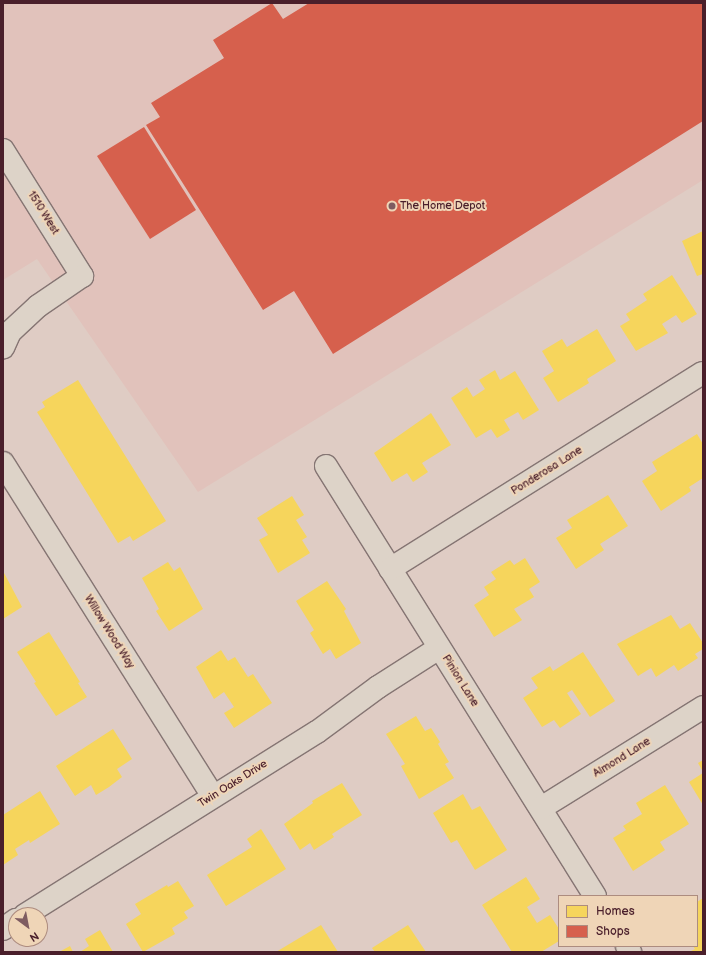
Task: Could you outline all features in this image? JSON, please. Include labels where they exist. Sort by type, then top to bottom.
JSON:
[{"type":"street","name":"1510 West","points":[[3,150],[82,276],[38,306],[10,332],[3,348]]},
{"type":"street","name":"Ponderosa Lane","points":[[390,569],[703,373]]},
{"type":"street","name":"Willow Wood Way","points":[[4,466],[213,796]]},
{"type":"street","name":"Pinion Lane","points":[[326,466],[595,895]]},
{"type":"street","name":"Twin Oaks Drive","points":[[37,907],[317,732],[378,687],[439,648]]},
{"type":"street","name":"Almond Lane","points":[[541,808],[703,707]]},
{"type":"shaded area","points":[[3,3],[703,3],[703,180],[198,492],[37,259],[3,280]]},
{"type":"building: Homes","points":[[703,231],[703,274],[697,276],[682,241]]},
{"type":"building: Homes","points":[[672,275],[697,314],[682,323],[676,315],[662,324],[668,333],[636,351],[620,326],[630,320],[626,314],[647,300],[643,294]]},
{"type":"building: Homes","points":[[597,329],[616,361],[587,379],[589,383],[558,402],[543,378],[554,371],[542,351],[562,339],[567,347]]},
{"type":"building: Homes","points":[[495,370],[500,380],[515,371],[539,410],[523,420],[518,412],[504,420],[510,430],[497,438],[491,429],[476,438],[451,398],[467,387],[473,397],[485,389],[479,380]]},
{"type":"building: Homes","points":[[78,380],[166,521],[133,541],[130,536],[118,543],[37,412],[45,407],[42,402]]},
{"type":"building: Homes","points":[[431,413],[451,445],[422,463],[428,472],[413,482],[407,473],[392,482],[374,453]]},
{"type":"building: Homes","points":[[697,434],[703,444],[703,478],[689,487],[691,491],[661,511],[642,481],[657,471],[652,462]]},
{"type":"building: Homes","points":[[608,495],[628,526],[600,544],[604,550],[576,569],[556,538],[572,528],[567,520]]},
{"type":"building: Homes","points":[[292,496],[304,515],[296,520],[307,537],[302,540],[310,553],[278,573],[259,540],[268,535],[257,518]]},
{"type":"building: Homes","points":[[525,558],[540,582],[529,589],[534,597],[514,609],[522,620],[494,637],[474,605],[489,595],[484,587],[496,579],[491,572],[510,560],[514,565]]},
{"type":"building: Homes","points":[[168,562],[174,571],[180,567],[203,609],[169,631],[156,611],[159,609],[142,578]]},
{"type":"building: Homes","points":[[3,571],[22,607],[3,619]]},
{"type":"building: Homes","points":[[327,581],[346,609],[344,611],[361,643],[336,659],[330,649],[323,654],[310,633],[314,630],[296,601]]},
{"type":"building: Homes","points":[[671,615],[680,629],[690,623],[703,643],[703,649],[695,654],[698,658],[678,671],[674,665],[656,677],[651,668],[638,676],[617,644]]},
{"type":"building: Homes","points":[[49,632],[80,682],[78,683],[87,697],[56,716],[34,683],[36,682],[17,652]]},
{"type":"building: Homes","points":[[221,650],[228,661],[235,657],[248,677],[253,674],[272,703],[234,728],[224,713],[234,707],[224,692],[214,699],[196,667]]},
{"type":"building: Homes","points":[[583,652],[615,701],[590,717],[572,690],[567,693],[581,714],[560,728],[554,720],[542,727],[523,698],[538,688],[531,678],[550,666],[553,671]]},
{"type":"building: Homes","points":[[416,716],[425,731],[431,728],[440,742],[438,744],[449,762],[445,764],[454,778],[419,799],[401,766],[405,764],[386,734]]},
{"type":"building: Homes","points":[[113,729],[132,759],[117,769],[122,777],[96,795],[91,785],[75,796],[56,766]]},
{"type":"building: Homes","points":[[703,760],[703,772],[698,763]]},
{"type":"building: Homes","points":[[703,773],[703,805],[689,782]]},
{"type":"building: Homes","points":[[342,783],[362,815],[332,834],[334,837],[314,850],[310,843],[300,850],[284,824],[313,803],[312,801]]},
{"type":"building: Homes","points":[[665,785],[689,824],[660,842],[665,850],[633,871],[613,838],[626,830],[623,826],[642,814],[636,803]]},
{"type":"building: Homes","points":[[40,791],[60,824],[30,843],[29,840],[15,849],[18,855],[3,865],[3,815]]},
{"type":"building: Homes","points":[[463,794],[472,810],[480,806],[507,850],[475,870],[457,840],[451,843],[433,813]]},
{"type":"building: Homes","points":[[261,829],[286,869],[226,906],[207,875],[252,847],[247,839]]},
{"type":"building: Homes","points":[[526,877],[540,899],[527,907],[537,923],[550,915],[558,927],[558,942],[541,952],[512,952],[482,905]]},
{"type":"building: Homes","points":[[178,881],[194,906],[184,912],[188,918],[172,928],[175,934],[143,952],[126,924],[141,914],[135,904],[167,885],[168,887]]},
{"type":"building: Homes","points":[[703,898],[703,952],[689,952],[695,949],[694,947],[698,947],[698,901]]},
{"type":"building: Homes","points":[[321,925],[338,952],[276,952]]},
{"type":"building: Homes","points":[[408,925],[426,952],[375,952],[372,948]]},
{"type":"building: Homes","points":[[100,930],[113,952],[80,952],[89,946],[85,939]]},
{"type":"building: Homes","points":[[70,946],[73,952],[59,952]]},
{"type":"building: Shops","name":"The Home Depot","points":[[272,3],[283,19],[309,3],[703,3],[703,121],[333,354],[294,291],[263,310],[146,125],[160,117],[151,103],[224,58],[213,40]]},
{"type":"building: Shops","points":[[144,127],[196,210],[150,239],[97,156]]},
{"type":"place","name":"The Home Depot","points":[[392,206]]}]
